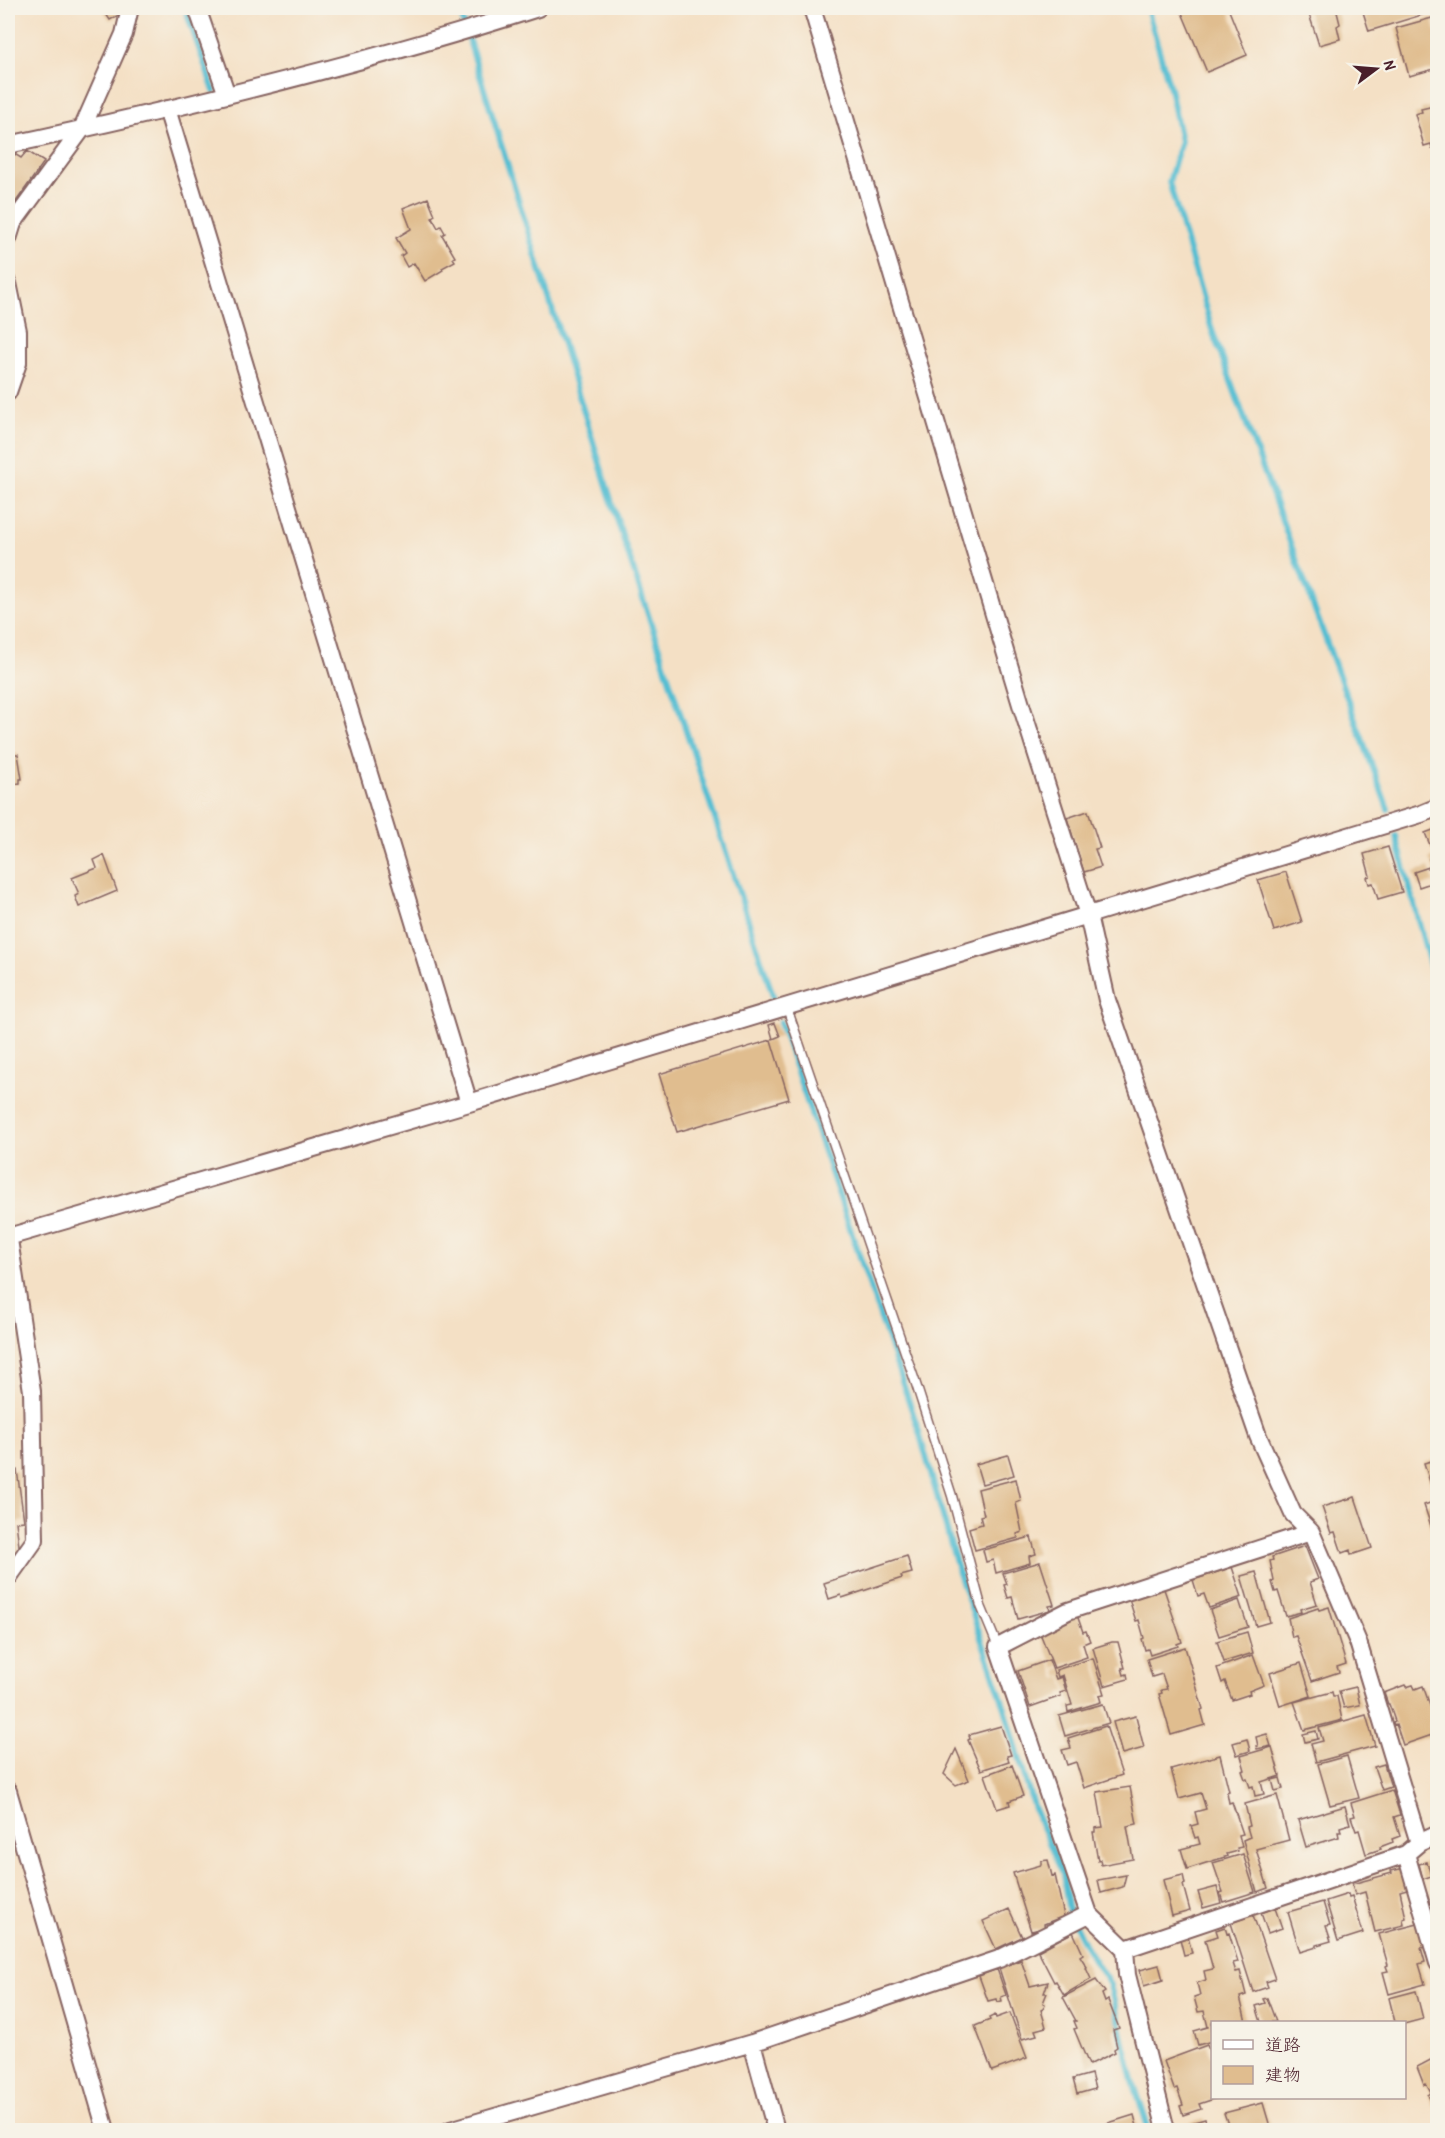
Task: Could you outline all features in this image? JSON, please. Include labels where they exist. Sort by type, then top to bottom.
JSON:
[{"type":"street","points":[[8,239],[13,223],[82,129],[124,34],[130,8]]},
{"type":"street","points":[[197,8],[227,94]]},
{"type":"street","points":[[8,145],[167,110],[449,36],[538,8]]},
{"type":"street","points":[[812,8],[1022,708],[1088,915],[1107,1000],[1258,1436],[1293,1514],[1311,1532],[1358,1642],[1419,1843]]},
{"type":"street","points":[[167,110],[469,1103]]},
{"type":"street","points":[[8,283],[18,330],[18,363],[8,393]]},
{"type":"street","points":[[8,1578],[35,1540],[32,1391],[8,1235],[469,1103],[787,1008],[1421,814],[1437,807]]},
{"type":"street","points":[[1166,2130],[1127,1975],[1125,1949],[1084,1916],[998,1647],[1068,1611],[1311,1532]]},
{"type":"street","points":[[8,1791],[106,2130]]},
{"type":"street","points":[[1125,1949],[1406,1854],[1419,1843],[1437,1834]]},
{"type":"street","points":[[1406,1854],[1437,1963]]},
{"type":"street","points":[[450,2130],[752,2043],[999,1959],[1084,1916]]},
{"type":"street","points":[[752,2043],[776,2130]]},
{"type":"lane","points":[[787,1008],[915,1381],[952,1496],[981,1606],[998,1647]]},
{"type":"building","points":[[102,8],[118,8],[122,13],[110,20]]},
{"type":"building","points":[[1180,8],[1228,8],[1247,55],[1207,72]]},
{"type":"building","points":[[1307,8],[1336,8],[1340,24],[1337,26],[1340,39],[1319,45]]},
{"type":"building","points":[[1372,8],[1438,8],[1438,10],[1369,31],[1363,12]]},
{"type":"building","points":[[1432,18],[1438,38],[1438,68],[1409,76],[1396,28]]},
{"type":"building","points":[[1438,105],[1438,146],[1432,148],[1431,144],[1424,146],[1415,114],[1422,112],[1421,109]]},
{"type":"building","points":[[27,151],[44,162],[8,213],[8,161],[13,153],[21,158]]},
{"type":"building","points":[[428,198],[435,215],[432,217],[438,228],[441,226],[445,233],[442,235],[455,261],[425,281],[414,263],[407,267],[401,256],[405,253],[396,238],[411,229],[403,208]]},
{"type":"building","points":[[13,754],[18,754],[22,779],[20,783],[8,785],[8,759],[14,758]]},
{"type":"building","points":[[1088,811],[1100,848],[1095,849],[1101,867],[1084,872],[1067,818]]},
{"type":"building","points":[[1438,828],[1438,878],[1429,859],[1435,857],[1425,833]]},
{"type":"building","points":[[1388,847],[1402,892],[1378,899],[1373,883],[1369,884],[1367,877],[1370,876],[1364,854]]},
{"type":"building","points":[[104,855],[117,891],[79,907],[75,896],[79,894],[72,878],[97,868],[94,860]]},
{"type":"building","points":[[1429,867],[1434,882],[1419,887],[1414,872]]},
{"type":"building","points":[[1286,872],[1302,922],[1274,931],[1258,880]]},
{"type":"building","points":[[775,1023],[780,1036],[773,1039],[769,1025]]},
{"type":"building","points":[[771,1040],[789,1099],[677,1132],[659,1074]]},
{"type":"building","points":[[1008,1455],[1014,1475],[982,1484],[976,1464]]},
{"type":"building","points":[[1438,1459],[1438,1527],[1432,1529],[1424,1505],[1436,1501],[1424,1463]]},
{"type":"building","points":[[17,1470],[24,1521],[16,1522],[20,1554],[8,1555],[8,1471]]},
{"type":"building","points":[[1016,1479],[1021,1501],[1016,1503],[1022,1532],[1017,1534],[1018,1538],[975,1550],[969,1528],[982,1524],[980,1516],[984,1515],[978,1489]]},
{"type":"building","points":[[1355,1497],[1372,1548],[1351,1555],[1350,1550],[1342,1553],[1335,1532],[1331,1533],[1322,1507]]},
{"type":"building","points":[[1031,1537],[1036,1554],[1029,1556],[1030,1563],[996,1573],[993,1560],[986,1562],[983,1550]]},
{"type":"building","points":[[1305,1546],[1318,1579],[1310,1582],[1317,1604],[1286,1616],[1278,1591],[1275,1592],[1272,1582],[1274,1581],[1270,1561],[1273,1560],[1272,1557]]},
{"type":"building","points":[[907,1556],[912,1573],[842,1598],[841,1595],[829,1599],[824,1583]]},
{"type":"building","points":[[1040,1562],[1054,1605],[1049,1606],[1050,1610],[1018,1619],[1012,1597],[1008,1598],[1003,1573]]},
{"type":"building","points":[[1232,1567],[1242,1597],[1209,1608],[1204,1594],[1198,1596],[1193,1580]]},
{"type":"building","points":[[1256,1572],[1270,1622],[1256,1626],[1241,1576]]},
{"type":"building","points":[[1164,1589],[1182,1642],[1177,1644],[1178,1646],[1150,1655],[1148,1649],[1145,1650],[1139,1620],[1136,1621],[1129,1599]]},
{"type":"building","points":[[1239,1600],[1248,1627],[1219,1636],[1210,1610]]},
{"type":"building","points":[[1329,1607],[1346,1664],[1337,1667],[1339,1672],[1312,1681],[1296,1636],[1292,1637],[1288,1618],[1318,1608],[1319,1610]]},
{"type":"building","points":[[1077,1615],[1083,1632],[1086,1631],[1090,1641],[1083,1644],[1087,1657],[1054,1668],[1038,1628]]},
{"type":"building","points":[[1247,1632],[1253,1653],[1224,1662],[1217,1641]]},
{"type":"building","points":[[1118,1642],[1125,1668],[1122,1668],[1128,1679],[1104,1686],[1093,1648]]},
{"type":"building","points":[[1185,1647],[1203,1709],[1201,1710],[1205,1725],[1171,1735],[1159,1694],[1162,1693],[1161,1690],[1167,1689],[1162,1674],[1152,1677],[1147,1659]]},
{"type":"building","points":[[1253,1655],[1264,1685],[1249,1691],[1250,1694],[1232,1700],[1225,1681],[1222,1683],[1217,1668]]},
{"type":"building","points":[[1093,1658],[1104,1694],[1099,1695],[1101,1702],[1068,1712],[1067,1706],[1072,1705],[1063,1675],[1058,1677],[1056,1670]]},
{"type":"building","points":[[1049,1660],[1056,1679],[1062,1677],[1066,1691],[1060,1693],[1061,1696],[1030,1707],[1018,1671]]},
{"type":"building","points":[[1301,1663],[1311,1696],[1280,1706],[1270,1673]]},
{"type":"building","points":[[1405,1685],[1406,1687],[1413,1685],[1415,1689],[1423,1686],[1438,1728],[1431,1731],[1432,1735],[1403,1745],[1384,1693]]},
{"type":"building","points":[[1356,1687],[1360,1705],[1344,1708],[1339,1691]]},
{"type":"building","points":[[1332,1692],[1333,1696],[1337,1696],[1342,1720],[1304,1730],[1294,1702]]},
{"type":"building","points":[[1103,1704],[1109,1723],[1065,1736],[1059,1716]]},
{"type":"building","points":[[1366,1715],[1375,1746],[1316,1762],[1311,1744],[1323,1741],[1319,1728]]},
{"type":"building","points":[[1136,1716],[1144,1748],[1122,1754],[1113,1722]]},
{"type":"building","points":[[1001,1726],[1011,1755],[1007,1756],[1009,1761],[981,1770],[968,1740],[969,1735]]},
{"type":"building","points":[[1106,1726],[1122,1775],[1084,1788],[1076,1762],[1067,1765],[1062,1750],[1071,1748],[1068,1738]]},
{"type":"building","points":[[1316,1731],[1318,1739],[1305,1742],[1303,1734]]},
{"type":"building","points":[[1267,1734],[1271,1746],[1257,1749],[1256,1737]]},
{"type":"building","points":[[1247,1739],[1250,1751],[1237,1755],[1233,1743]]},
{"type":"building","points":[[1272,1747],[1280,1776],[1261,1782],[1264,1794],[1255,1796],[1253,1786],[1250,1787],[1242,1771],[1245,1770],[1241,1756]]},
{"type":"building","points":[[956,1749],[969,1780],[956,1785],[944,1774]]},
{"type":"building","points":[[1220,1755],[1229,1791],[1227,1792],[1229,1803],[1232,1802],[1243,1834],[1239,1835],[1242,1847],[1237,1848],[1238,1851],[1227,1854],[1228,1856],[1187,1869],[1181,1849],[1200,1844],[1191,1826],[1198,1824],[1195,1812],[1206,1809],[1201,1793],[1179,1799],[1171,1769]]},
{"type":"building","points":[[1347,1756],[1359,1798],[1330,1805],[1318,1764]]},
{"type":"building","points":[[1384,1764],[1391,1787],[1382,1790],[1374,1767]]},
{"type":"building","points":[[1012,1765],[1023,1796],[1009,1801],[1010,1805],[997,1809],[985,1775]]},
{"type":"building","points":[[1280,1778],[1283,1789],[1275,1791],[1272,1780]]},
{"type":"building","points":[[1130,1787],[1137,1824],[1127,1826],[1133,1859],[1101,1865],[1100,1860],[1098,1861],[1093,1832],[1095,1828],[1103,1827],[1097,1792]]},
{"type":"building","points":[[1392,1790],[1400,1815],[1394,1817],[1400,1836],[1392,1839],[1393,1842],[1380,1847],[1381,1849],[1366,1854],[1359,1830],[1356,1831],[1351,1817],[1355,1816],[1351,1803]]},
{"type":"building","points":[[1277,1795],[1289,1840],[1256,1849],[1268,1888],[1257,1892],[1243,1840],[1250,1837],[1245,1804]]},
{"type":"building","points":[[1345,1806],[1350,1824],[1340,1827],[1339,1837],[1306,1847],[1298,1820]]},
{"type":"building","points":[[1243,1854],[1255,1892],[1223,1902],[1220,1893],[1223,1892],[1213,1863]]},
{"type":"building","points":[[1048,1860],[1052,1876],[1055,1875],[1064,1916],[1044,1924],[1045,1928],[1031,1931],[1013,1873],[1041,1865],[1041,1861]]},
{"type":"building","points":[[1427,1862],[1431,1876],[1423,1879],[1419,1864]]},
{"type":"building","points":[[1403,1869],[1407,1889],[1400,1891],[1406,1918],[1403,1919],[1404,1925],[1375,1932],[1365,1892],[1355,1895],[1352,1884]]},
{"type":"building","points":[[1126,1875],[1123,1887],[1101,1893],[1098,1880]]},
{"type":"building","points":[[1183,1875],[1185,1884],[1183,1885],[1190,1911],[1172,1916],[1163,1880]]},
{"type":"building","points":[[1217,1887],[1221,1903],[1203,1908],[1198,1892]]},
{"type":"building","points":[[1348,1894],[1349,1897],[1352,1896],[1363,1933],[1338,1941],[1326,1901]]},
{"type":"building","points":[[1323,1902],[1330,1925],[1326,1926],[1331,1941],[1300,1952],[1288,1912]]},
{"type":"building","points":[[1275,1908],[1282,1928],[1268,1933],[1261,1913]]},
{"type":"building","points":[[1009,1909],[1022,1937],[996,1949],[983,1921]]},
{"type":"building","points":[[1253,1915],[1275,1979],[1266,1982],[1268,1987],[1253,1992],[1231,1923]]},
{"type":"building","points":[[1418,1924],[1425,1947],[1421,1948],[1425,1962],[1419,1964],[1425,1984],[1389,1994],[1383,1972],[1388,1971],[1386,1966],[1388,1965],[1379,1934]]},
{"type":"building","points":[[1225,1927],[1227,1934],[1229,1933],[1238,1962],[1233,1963],[1236,1972],[1240,1971],[1246,1995],[1240,1997],[1246,2021],[1211,2021],[1211,2041],[1198,2045],[1194,2031],[1208,2027],[1204,2011],[1198,2012],[1194,1997],[1200,1995],[1197,1983],[1206,1980],[1204,1971],[1213,1969],[1205,1940],[1218,1936],[1216,1930]]},
{"type":"building","points":[[1073,1932],[1083,1954],[1080,1956],[1091,1979],[1064,1995],[1056,1981],[1054,1982],[1038,1951]]},
{"type":"building","points":[[1188,1937],[1192,1953],[1184,1955],[1180,1939]]},
{"type":"building","points":[[1021,1960],[1030,1986],[1048,1982],[1044,1993],[1047,1993],[1043,2003],[1045,2004],[1041,2010],[1046,2027],[1035,2030],[1037,2035],[1022,2039],[999,1968]]},
{"type":"building","points":[[1159,1965],[1163,1980],[1144,1986],[1140,1970]]},
{"type":"building","points":[[997,1969],[1006,1995],[1001,1997],[1002,2001],[997,2002],[996,1999],[988,2001],[979,1976]]},
{"type":"building","points":[[1096,1980],[1105,1992],[1102,1994],[1105,2002],[1108,2000],[1119,2028],[1113,2030],[1117,2047],[1114,2049],[1115,2052],[1089,2065],[1074,2029],[1077,2028],[1074,2021],[1076,2021],[1063,1997]]},
{"type":"building","points":[[1416,1991],[1423,2019],[1406,2023],[1406,2021],[1395,2021],[1389,1998]]},
{"type":"building","points":[[1267,1998],[1276,2021],[1261,2021],[1256,2006],[1265,2003],[1263,1999]]},
{"type":"building","points":[[1010,2013],[1027,2058],[992,2071],[975,2026],[990,2020],[989,2018],[995,2015],[996,2018]]},
{"type":"building","points":[[1207,2045],[1211,2055],[1211,2099],[1214,2099],[1199,2104],[1201,2109],[1183,2115],[1180,2106],[1183,2105],[1177,2088],[1174,2089],[1164,2061]]},
{"type":"building","points":[[1438,2056],[1438,2107],[1435,2109],[1428,2095],[1431,2093],[1426,2084],[1424,2085],[1417,2067]]},
{"type":"building","points":[[1091,2074],[1095,2089],[1077,2094],[1073,2079]]},
{"type":"building","points":[[1263,2103],[1271,2130],[1230,2130],[1224,2113]]},
{"type":"building","points":[[1134,2115],[1138,2130],[1086,2130]]},
{"type":"building","points":[[1205,2119],[1208,2130],[1182,2130],[1180,2126]]},
{"type":"waterway","points":[[185,8],[214,91]]},
{"type":"waterway","points":[[459,8],[622,535],[774,999]]},
{"type":"waterway","points":[[1147,8],[1170,88],[1181,141],[1169,182],[1212,330],[1388,809]]},
{"type":"waterway","points":[[1396,836],[1438,995]]},
{"type":"waterway","points":[[780,1022],[918,1428],[958,1570],[1005,1708],[1034,1809],[1063,1874],[1069,1912],[1084,1944],[1110,1985],[1133,2081],[1149,2130]]}]
